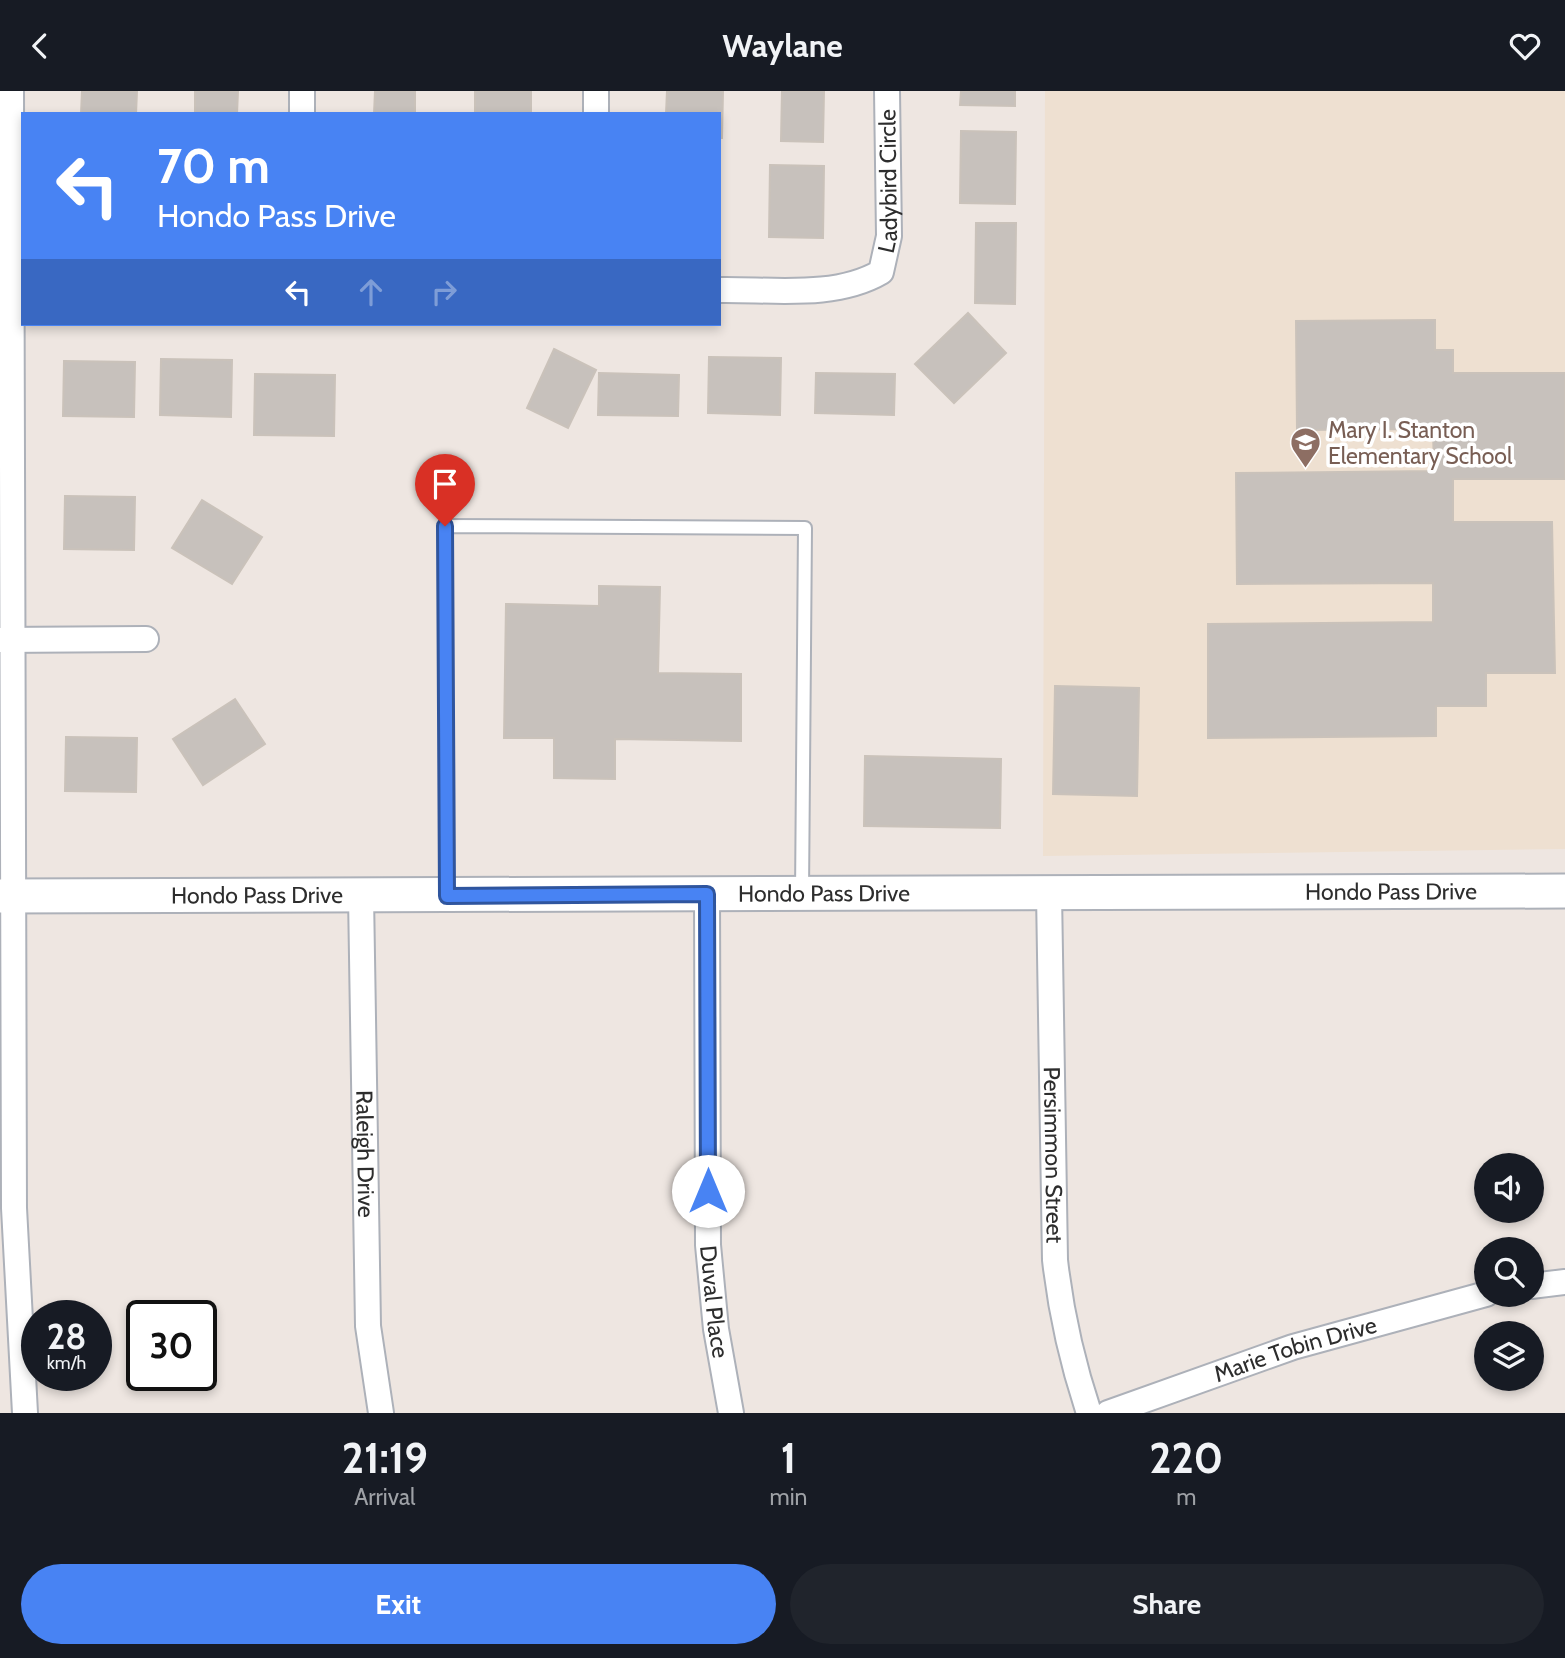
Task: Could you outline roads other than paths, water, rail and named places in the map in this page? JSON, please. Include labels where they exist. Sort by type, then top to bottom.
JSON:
[{"type":"main road","name":"Hondo Pass Drive","points":[[6,896],[1565,891]]},
{"type":"street","points":[[11,91],[11,289],[5,639],[6,896],[14,1208],[25,1413]]},
{"type":"street","points":[[302,91],[302,112]]},
{"type":"street","points":[[596,91],[596,112]]},
{"type":"street","name":"Ladybird Circle","points":[[721,290],[839,289],[863,283],[881,272],[889,236],[887,91]]},
{"type":"street","points":[[5,639],[146,639]]},
{"type":"street","name":"Persimmon Street","points":[[1049,893],[1055,1260],[1060,1308],[1070,1353],[1089,1413]]},
{"type":"street","name":"Duval Place","points":[[707,894],[708,1245],[716,1329],[731,1413]]},
{"type":"street","name":"Raleigh Drive","points":[[361,895],[368,1326],[381,1413]]},
{"type":"street","points":[[1544,1284],[1565,1282]]},
{"type":"street","name":"Marie Tobin Drive","points":[[1108,1413],[1293,1347],[1474,1297]]},
{"type":"lane","points":[[447,896],[445,526],[804,528],[802,894]]},
{"type":"place","name":"Mary I. Stanton Elementary School","points":[[1305,470]]}]
